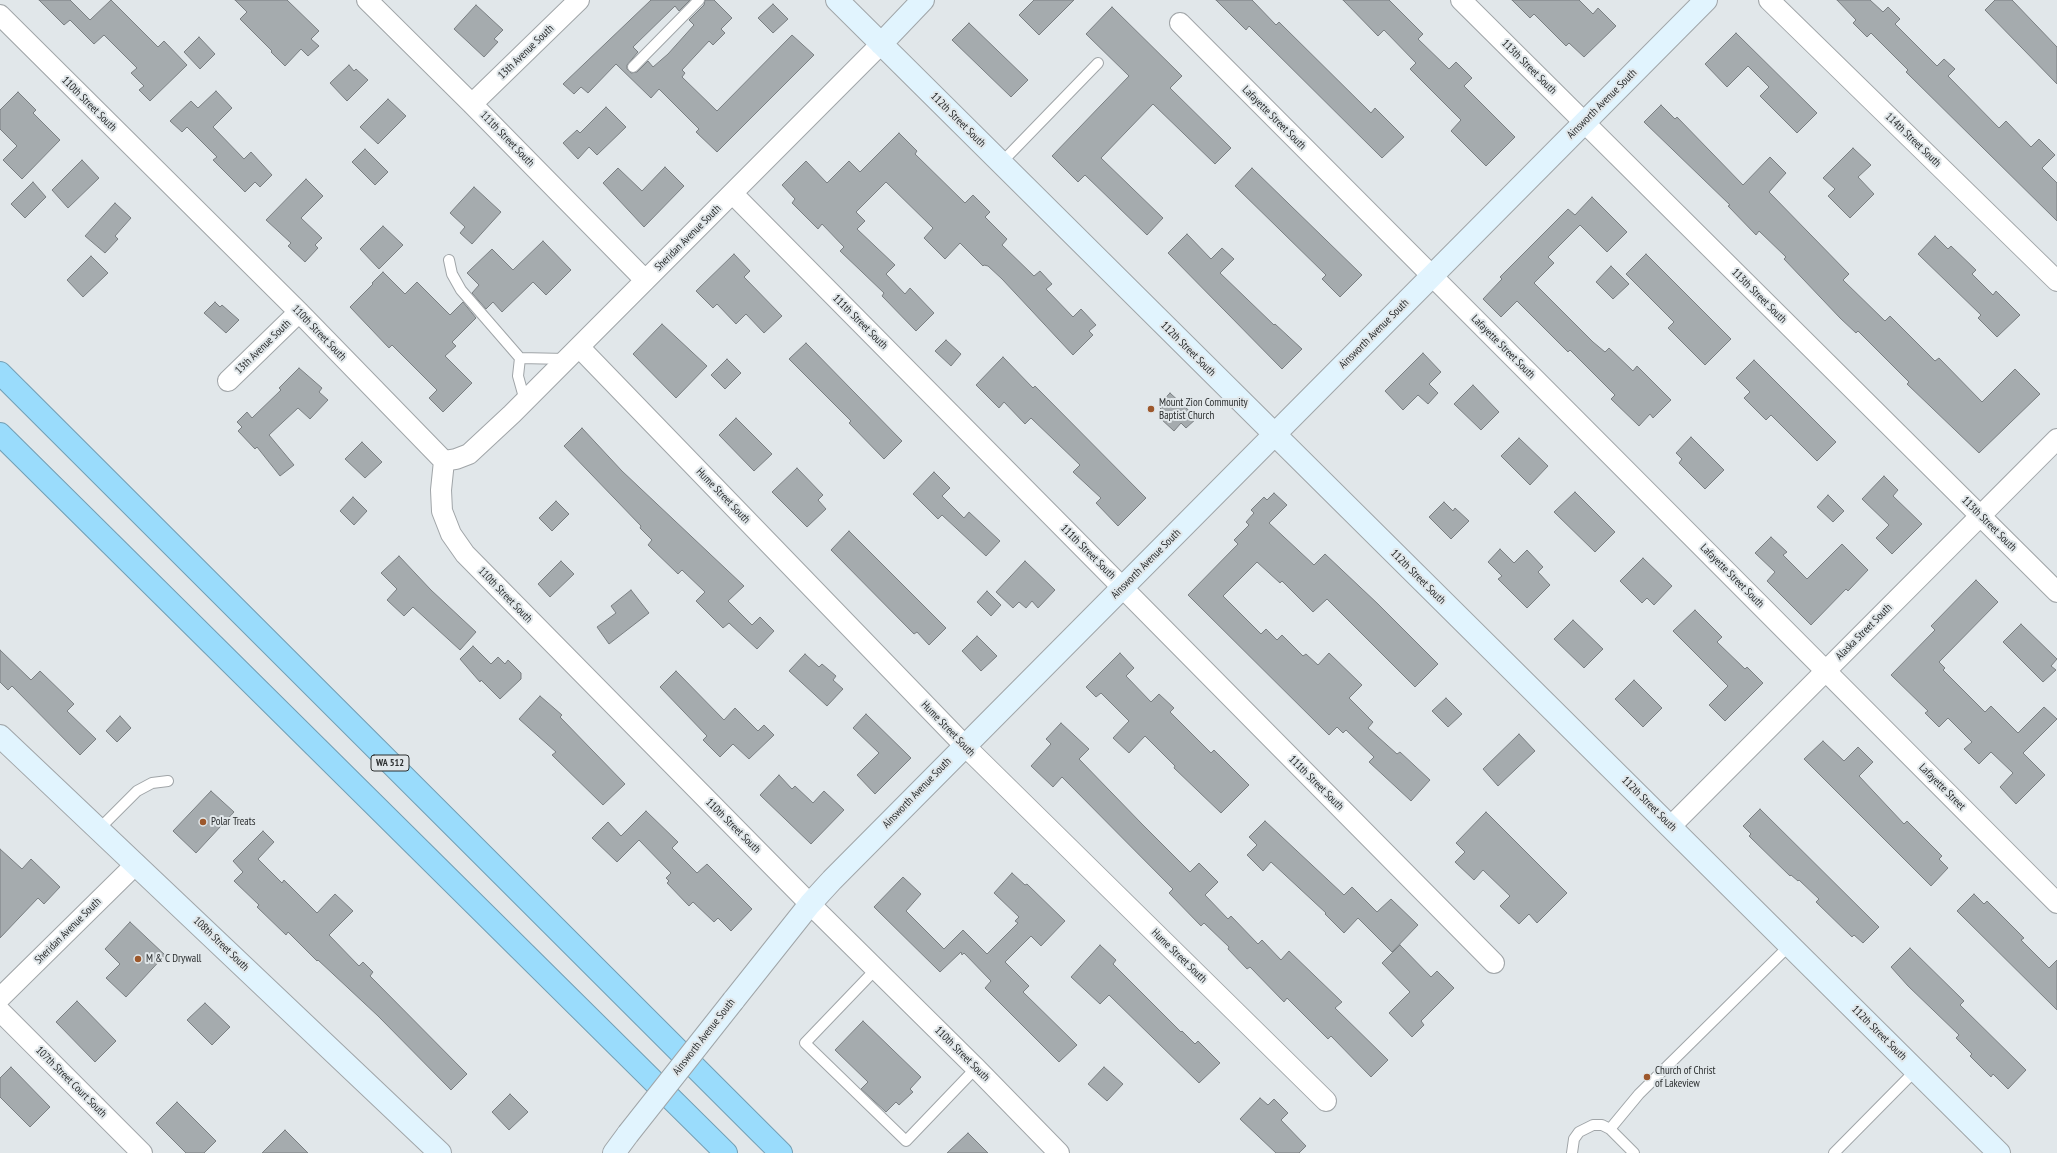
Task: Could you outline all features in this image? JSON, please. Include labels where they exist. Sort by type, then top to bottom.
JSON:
[{"type":"highway","name":"WA 512","points":[[0,373],[781,1153]]},
{"type":"highway","points":[[0,434],[726,1153]]},
{"type":"street","name":"111th Street South","points":[[367,0],[472,104],[645,280]]},
{"type":"street","name":"13th Avenue South","points":[[472,104],[579,0]]},
{"type":"street","name":"112th Street South","points":[[837,0],[2000,1153]]},
{"type":"street","name":"Sheridan Avenue South","points":[[444,461],[456,459],[469,454],[574,354],[645,280],[733,194],[923,0]]},
{"type":"street","name":"113th Street South","points":[[1461,0],[2057,592]]},
{"type":"street","name":"Ainsworth Avenue South","points":[[614,1153],[810,904],[964,745],[1706,0]]},
{"type":"street","name":"114th Street South","points":[[1769,0],[2057,281]]},
{"type":"street","name":"110th Street South","points":[[0,15],[299,312],[444,461],[441,490],[442,511],[451,534],[465,554],[810,904],[976,1068],[1059,1153]]},
{"type":"street","name":"Lafayette Street South","points":[[1180,24],[1826,670]]},
{"type":"street","name":"111th Street South","points":[[733,194],[1494,963]]},
{"type":"street","name":"13th Avenue South","points":[[228,381],[299,312]]},
{"type":"street","name":"Hume Street South","points":[[574,354],[964,745],[1326,1101]]},
{"type":"street","name":"Alaska Street South","points":[[1671,826],[2057,438]]},
{"type":"street","name":"Lafayette Street","points":[[1826,670],[2057,903]]},
{"type":"street","name":"108th Street South","points":[[0,736],[99,828],[440,1153]]},
{"type":"street","name":"Sheridan Avenue South","points":[[0,998],[136,864]]},
{"type":"street","name":"107th Street Court South","points":[[0,1011],[142,1153]]},
{"type":"lane","points":[[633,67],[699,0]]},
{"type":"lane","points":[[1001,163],[1098,63]]},
{"type":"lane","points":[[449,260],[452,274],[461,290],[520,358],[518,376],[525,401]]},
{"type":"lane","points":[[520,358],[574,354]]},
{"type":"lane","points":[[99,828],[137,791],[152,783],[168,781]]},
{"type":"lane","points":[[1610,1129],[1639,1094],[1790,944]]},
{"type":"lane","points":[[876,969],[805,1043],[906,1141],[976,1068]]},
{"type":"lane","points":[[1834,1153],[1916,1070]]},
{"type":"lane","points":[[1572,1153],[1574,1139],[1585,1127],[1598,1125],[1610,1129],[1629,1151]]},
{"type":"building","points":[[39,0],[70,0],[90,20],[111,0],[158,47],[164,41],[187,65],[150,101],[139,90],[144,86],[131,73],[137,68],[104,35],[94,44],[70,20],[64,25]]},
{"type":"building","points":[[235,0],[287,0],[319,31],[311,39],[319,46],[308,56],[301,49],[285,66],[240,19],[247,12]]},
{"type":"building","points":[[651,0],[690,0],[679,11],[675,6],[633,47],[638,52],[627,65],[627,69],[631,73],[637,72],[648,61],[653,67],[668,54],[694,25],[689,20],[704,5],[705,0],[714,0],[732,18],[721,29],[725,33],[713,45],[709,41],[682,70],[685,73],[682,77],[717,111],[792,35],[814,55],[717,152],[696,132],[699,129],[659,89],[651,98],[616,64],[588,93],[581,87],[574,94],[563,84]]},
{"type":"building","points":[[1034,0],[1074,0],[1039,35],[1019,15]]},
{"type":"building","points":[[1216,0],[1252,0],[1276,25],[1279,22],[1371,113],[1375,108],[1404,137],[1382,158],[1249,26],[1246,30]]},
{"type":"building","points":[[1343,0],[1389,0],[1423,34],[1418,39],[1449,69],[1456,62],[1472,78],[1464,86],[1515,137],[1486,166],[1451,131],[1461,120],[1410,69],[1416,63],[1384,30],[1378,36]]},
{"type":"building","points":[[1512,0],[1579,0],[1593,14],[1598,8],[1616,26],[1584,57],[1569,43],[1566,46],[1534,14],[1530,18]]},
{"type":"building","points":[[1837,0],[1870,0],[1883,12],[1888,7],[1900,19],[1895,24],[1937,66],[1944,59],[1955,69],[1948,76],[1999,128],[2006,121],[2031,147],[2039,139],[2055,155],[2042,168],[2057,183],[2057,221],[1906,72],[1908,70],[1871,33],[1867,37],[1853,23],[1856,20]]},
{"type":"building","points":[[1995,0],[2012,0],[2057,47],[2057,84],[1985,10]]},
{"type":"building","points":[[773,4],[788,19],[773,33],[758,18]]},
{"type":"building","points":[[476,5],[503,30],[494,39],[498,42],[484,57],[454,29]]},
{"type":"building","points":[[1112,7],[1182,76],[1170,88],[1231,148],[1215,164],[1153,104],[1101,158],[1163,218],[1147,235],[1085,175],[1078,182],[1052,156],[1129,76],[1086,34]]},
{"type":"building","points":[[969,23],[1028,80],[1011,97],[952,40]]},
{"type":"building","points":[[1736,33],[1817,113],[1797,133],[1760,96],[1769,87],[1748,66],[1727,87],[1705,64]]},
{"type":"building","points":[[199,37],[215,54],[200,69],[184,52]]},
{"type":"building","points":[[349,65],[354,71],[356,69],[368,80],[347,101],[330,83]]},
{"type":"building","points":[[216,91],[232,108],[213,127],[244,159],[251,152],[272,175],[260,187],[255,182],[245,192],[213,160],[217,157],[187,127],[182,132],[170,121],[191,101],[198,108]]},
{"type":"building","points":[[18,92],[36,110],[33,113],[60,140],[22,179],[3,160],[17,146],[0,129],[0,110]]},
{"type":"building","points":[[388,99],[406,116],[378,144],[360,127]]},
{"type":"building","points":[[1661,105],[1675,119],[1677,117],[1743,185],[1770,157],[1786,173],[1769,192],[1849,274],[1843,280],[1885,321],[1890,316],[1935,361],[1939,358],[1982,402],[2015,369],[2040,394],[1979,453],[1907,384],[1909,382],[1858,331],[1856,333],[1840,318],[1784,259],[1786,257],[1759,231],[1756,235],[1728,206],[1730,205],[1644,122]]},
{"type":"building","points":[[606,107],[626,127],[597,155],[589,147],[578,159],[563,143],[577,130],[580,133]]},
{"type":"building","points":[[899,133],[917,151],[915,154],[965,203],[973,195],[990,212],[985,217],[1007,239],[1002,245],[1034,276],[1040,271],[1052,284],[1046,289],[1073,317],[1081,309],[1096,325],[1089,331],[1093,335],[1073,355],[1002,279],[988,266],[983,266],[960,243],[945,259],[924,238],[933,228],[886,182],[856,212],[865,221],[857,229],[895,265],[886,274],[905,294],[910,288],[934,313],[916,331],[882,296],[884,293],[840,251],[844,247],[822,224],[818,229],[792,203],[795,199],[782,185],[806,161],[827,183],[849,161],[860,172]]},
{"type":"building","points":[[1853,148],[1871,165],[1858,177],[1874,194],[1850,218],[1828,196],[1835,189],[1823,178]]},
{"type":"building","points":[[365,149],[388,172],[375,185],[352,162]]},
{"type":"building","points":[[82,160],[99,178],[68,208],[52,190]]},
{"type":"building","points":[[665,167],[684,186],[644,227],[603,183],[618,168],[642,191]]},
{"type":"building","points":[[1252,168],[1362,275],[1340,297],[1322,279],[1326,275],[1235,186]]},
{"type":"building","points":[[306,179],[323,196],[301,218],[322,238],[315,245],[318,248],[305,262],[288,246],[291,243],[266,220]]},
{"type":"building","points":[[33,182],[46,197],[25,218],[11,204]]},
{"type":"building","points":[[474,187],[501,212],[472,244],[460,233],[465,227],[450,213]]},
{"type":"building","points":[[1592,197],[1627,232],[1607,252],[1580,225],[1548,257],[1554,263],[1534,283],[1593,342],[1605,352],[1609,348],[1633,371],[1637,366],[1671,400],[1653,418],[1650,414],[1639,426],[1611,399],[1615,395],[1570,350],[1568,352],[1517,301],[1501,317],[1483,299],[1502,279],[1500,277],[1568,209],[1575,215]]},
{"type":"building","points":[[115,203],[131,218],[115,236],[118,239],[105,253],[85,236]]},
{"type":"building","points":[[383,226],[403,245],[379,269],[360,249]]},
{"type":"building","points":[[1187,234],[1211,259],[1222,248],[1234,259],[1220,273],[1274,325],[1275,324],[1302,349],[1282,369],[1168,253]]},
{"type":"building","points":[[1935,236],[1948,249],[1951,246],[1976,270],[1972,274],[1993,295],[1996,291],[2020,315],[1997,337],[1978,318],[1981,315],[1918,254]]},
{"type":"building","points":[[543,241],[571,270],[546,295],[533,282],[502,312],[493,302],[486,309],[472,293],[479,285],[467,273],[492,249],[513,270]]},
{"type":"building","points":[[734,254],[750,271],[744,277],[782,316],[764,333],[746,314],[736,324],[717,304],[713,308],[696,291]]},
{"type":"building","points":[[1646,254],[1731,339],[1705,365],[1668,328],[1674,322],[1626,274]]},
{"type":"building","points":[[91,256],[108,273],[83,297],[67,280]]},
{"type":"building","points":[[1611,266],[1629,284],[1613,299],[1596,282]]},
{"type":"building","points":[[383,272],[405,294],[417,282],[450,315],[463,302],[476,318],[452,342],[456,346],[445,356],[472,383],[443,412],[429,398],[437,390],[392,345],[389,348],[350,307]]},
{"type":"building","points":[[215,302],[220,307],[222,305],[239,320],[226,333],[204,313]]},
{"type":"building","points":[[662,324],[707,366],[676,398],[633,354]]},
{"type":"building","points":[[946,340],[961,354],[951,366],[935,351]]},
{"type":"building","points":[[806,343],[902,441],[884,459],[849,423],[851,421],[789,359]]},
{"type":"building","points":[[1423,353],[1441,372],[1429,384],[1438,393],[1428,404],[1418,395],[1403,410],[1385,391]]},
{"type":"building","points":[[1003,357],[1033,388],[1035,386],[1146,498],[1118,526],[1096,503],[1101,498],[1073,472],[1080,465],[1031,418],[1025,424],[1004,402],[999,408],[976,385]]},
{"type":"building","points":[[727,359],[741,373],[725,389],[711,375]]},
{"type":"building","points":[[1754,360],[1836,442],[1817,461],[1771,415],[1766,420],[1744,398],[1750,392],[1736,378]]},
{"type":"building","points":[[299,368],[322,388],[319,392],[328,400],[310,419],[298,408],[269,435],[294,465],[280,476],[257,447],[255,449],[238,431],[242,427],[237,422],[247,412],[252,418],[281,390],[279,388]]},
{"type":"building","points":[[1473,385],[1499,412],[1481,430],[1454,404]]},
{"type":"building","points":[[1170,393],[1197,418],[1186,428],[1181,423],[1174,431],[1160,418],[1165,413],[1158,406]]},
{"type":"building","points":[[736,418],[772,454],[754,471],[719,435]]},
{"type":"building","points":[[582,428],[622,471],[744,586],[728,601],[752,625],[760,617],[774,631],[757,649],[729,623],[723,628],[696,601],[705,592],[682,570],[678,574],[648,545],[652,540],[640,528],[641,526],[564,446]]},
{"type":"building","points":[[1691,437],[1724,470],[1705,489],[1679,463],[1682,459],[1676,453]]},
{"type":"building","points":[[1519,438],[1548,466],[1530,485],[1501,456]]},
{"type":"building","points":[[362,442],[382,462],[365,478],[345,459]]},
{"type":"building","points":[[797,468],[823,495],[818,500],[826,509],[807,527],[772,492]]},
{"type":"building","points":[[934,472],[950,488],[942,496],[964,518],[969,512],[1000,541],[986,556],[942,515],[938,519],[913,494]]},
{"type":"building","points":[[1884,476],[1898,490],[1893,496],[1922,524],[1892,554],[1876,538],[1889,525],[1862,499]]},
{"type":"building","points":[[1575,492],[1615,532],[1595,552],[1554,512]]},
{"type":"building","points":[[1274,493],[1287,505],[1269,523],[1314,565],[1325,554],[1438,664],[1415,687],[1327,599],[1313,612],[1282,581],[1280,583],[1257,562],[1223,596],[1261,634],[1266,629],[1277,640],[1282,635],[1303,656],[1306,654],[1318,665],[1329,653],[1362,685],[1349,698],[1373,722],[1368,728],[1397,754],[1400,752],[1430,780],[1411,801],[1369,762],[1374,757],[1346,730],[1343,733],[1337,727],[1329,735],[1188,595],[1238,544],[1234,540],[1249,525],[1246,522],[1254,513],[1251,510],[1264,497],[1267,500]]},
{"type":"building","points":[[1828,495],[1844,511],[1833,522],[1817,507]]},
{"type":"building","points":[[353,497],[367,511],[354,525],[340,511]]},
{"type":"building","points":[[556,501],[569,514],[552,531],[539,518]]},
{"type":"building","points":[[1444,502],[1453,511],[1455,508],[1469,521],[1451,539],[1429,517]]},
{"type":"building","points":[[849,531],[946,628],[929,645],[917,632],[914,634],[831,550]]},
{"type":"building","points":[[1771,537],[1787,552],[1783,555],[1807,579],[1842,544],[1868,570],[1848,591],[1846,589],[1811,625],[1767,581],[1775,572],[1755,553]]},
{"type":"building","points":[[1500,549],[1514,563],[1527,550],[1543,567],[1538,572],[1550,585],[1527,608],[1498,579],[1502,576],[1488,562]]},
{"type":"building","points":[[399,556],[431,590],[476,632],[460,650],[413,607],[404,616],[387,600],[397,589],[381,573]]},
{"type":"building","points":[[1643,558],[1672,586],[1654,605],[1647,598],[1642,603],[1620,581]]},
{"type":"building","points":[[561,561],[574,574],[550,597],[538,584]]},
{"type":"building","points":[[1025,561],[1055,590],[1038,608],[1032,601],[1026,608],[1019,602],[1013,608],[996,592]]},
{"type":"building","points":[[1976,580],[1998,602],[1939,662],[1945,668],[1943,670],[1985,712],[1991,706],[2018,733],[2044,707],[2057,719],[2023,753],[2045,775],[2016,804],[2000,787],[2013,773],[1991,752],[1979,764],[1964,749],[1972,742],[1948,718],[1939,727],[1925,713],[1928,711],[1891,675],[1935,630],[1931,626]]},
{"type":"building","points":[[631,590],[649,613],[609,644],[597,627],[616,613],[611,606]]},
{"type":"building","points":[[987,591],[1001,605],[991,616],[977,602]]},
{"type":"building","points":[[1695,610],[1722,637],[1717,642],[1745,669],[1747,667],[1763,683],[1725,721],[1709,705],[1728,686],[1673,631]]},
{"type":"building","points":[[1573,620],[1603,649],[1584,668],[1554,639]]},
{"type":"building","points":[[2021,624],[2057,659],[2051,666],[2056,670],[2043,682],[2003,642]]},
{"type":"building","points":[[977,636],[997,656],[981,671],[962,651]]},
{"type":"building","points":[[473,646],[491,664],[498,657],[505,664],[508,660],[521,673],[521,679],[500,699],[481,680],[480,682],[460,659]]},
{"type":"building","points":[[0,650],[31,680],[40,671],[74,704],[67,711],[96,739],[80,755],[12,686],[8,690],[0,682]]},
{"type":"building","points":[[1120,653],[1134,668],[1126,676],[1151,702],[1159,694],[1174,708],[1170,712],[1211,753],[1214,750],[1249,785],[1221,813],[1174,768],[1175,766],[1145,736],[1129,753],[1113,738],[1129,721],[1101,693],[1096,697],[1086,687]]},
{"type":"building","points":[[805,654],[819,667],[822,664],[836,676],[833,680],[843,689],[827,706],[789,671]]},
{"type":"building","points":[[676,671],[724,720],[735,708],[758,731],[764,725],[774,735],[749,759],[733,744],[720,757],[703,740],[707,736],[660,687]]},
{"type":"building","points":[[1634,680],[1662,708],[1643,727],[1615,699]]},
{"type":"building","points":[[540,696],[562,715],[560,717],[625,784],[603,805],[552,755],[556,752],[519,719]]},
{"type":"building","points":[[1446,698],[1462,714],[1448,727],[1432,711]]},
{"type":"building","points":[[866,714],[911,758],[875,794],[857,775],[879,753],[853,728]]},
{"type":"building","points":[[120,716],[131,728],[117,742],[106,731]]},
{"type":"building","points":[[1061,723],[1089,749],[1079,759],[1142,824],[1190,872],[1199,863],[1218,882],[1205,895],[1228,919],[1231,916],[1258,944],[1262,940],[1281,960],[1289,951],[1342,1002],[1335,1008],[1388,1060],[1371,1077],[1331,1036],[1328,1039],[1287,998],[1284,1002],[1250,967],[1247,969],[1228,949],[1229,947],[1204,923],[1201,926],[1169,893],[1173,889],[1062,777],[1053,787],[1031,766],[1051,744],[1046,739]]},
{"type":"building","points":[[1519,734],[1535,751],[1498,786],[1483,769]]},
{"type":"building","points":[[1823,741],[1844,761],[1858,747],[1873,762],[1859,776],[1904,824],[1907,821],[1942,856],[1939,859],[1948,868],[1931,886],[1804,759]]},
{"type":"building","points":[[779,775],[792,789],[795,786],[813,803],[824,791],[844,810],[811,844],[760,795]]},
{"type":"building","name":"Polar Treats","points":[[211,791],[234,812],[196,853],[173,831]]},
{"type":"building","points":[[1760,809],[1879,927],[1863,943],[1854,935],[1852,937],[1816,902],[1819,899],[1799,880],[1798,881],[1791,875],[1790,876],[1749,836],[1751,834],[1743,826]]},
{"type":"building","points":[[646,811],[678,842],[672,848],[697,873],[707,864],[752,909],[731,931],[718,918],[714,922],[693,902],[689,906],[667,883],[669,881],[666,878],[671,873],[639,840],[617,862],[592,838],[608,822],[621,836]]},
{"type":"building","points":[[1486,812],[1567,893],[1537,923],[1529,914],[1519,924],[1500,906],[1510,896],[1483,870],[1474,880],[1455,862],[1465,852],[1456,843]]},
{"type":"building","points":[[1265,821],[1344,895],[1352,887],[1377,912],[1391,899],[1418,925],[1392,952],[1358,918],[1344,933],[1325,914],[1326,913],[1271,862],[1263,871],[1247,855],[1257,845],[1249,837]]},
{"type":"building","points":[[263,831],[274,842],[258,859],[282,883],[284,880],[317,913],[335,894],[353,911],[329,935],[359,966],[363,962],[373,972],[370,976],[467,1074],[451,1090],[378,1016],[318,960],[317,961],[288,932],[286,935],[257,907],[259,905],[234,881],[243,872],[233,861]]},
{"type":"building","points":[[0,849],[22,869],[31,859],[60,887],[44,904],[38,898],[0,938]]},
{"type":"building","points":[[1012,873],[1025,885],[1027,884],[1065,921],[1041,946],[1031,936],[1005,962],[1029,986],[1023,992],[1077,1045],[1059,1062],[985,988],[991,981],[964,953],[962,955],[961,952],[940,972],[874,907],[903,877],[921,894],[906,911],[944,949],[963,930],[987,954],[1018,923],[1015,921],[1019,917],[994,893]]},
{"type":"building","points":[[1974,894],[1984,904],[1987,901],[2024,938],[2021,940],[2049,968],[2057,960],[2057,1010],[1957,911]]},
{"type":"building","name":"M & C Drywall","points":[[130,922],[165,955],[126,997],[106,978],[120,964],[105,949]]},
{"type":"building","points":[[1100,945],[1116,960],[1113,964],[1181,1032],[1182,1031],[1195,1044],[1198,1041],[1220,1063],[1199,1083],[1109,995],[1100,1004],[1071,977]]},
{"type":"building","points":[[1400,945],[1431,977],[1437,971],[1454,988],[1421,1021],[1424,1025],[1412,1037],[1389,1013],[1410,992],[1382,963]]},
{"type":"building","points":[[1910,948],[1964,1001],[1960,1005],[2026,1070],[2008,1089],[1993,1074],[1991,1077],[1970,1056],[1972,1054],[1956,1038],[1959,1035],[1908,986],[1891,967]]},
{"type":"building","points":[[77,1001],[116,1041],[95,1062],[56,1022]]},
{"type":"building","points":[[205,1003],[230,1027],[212,1045],[187,1020]]},
{"type":"building","points":[[863,1021],[921,1077],[910,1089],[913,1092],[899,1105],[896,1102],[886,1112],[861,1089],[868,1082],[835,1050]]},
{"type":"building","points":[[11,1067],[50,1107],[30,1127],[0,1097],[0,1078]]},
{"type":"building","points":[[1104,1067],[1123,1084],[1107,1101],[1088,1084]]},
{"type":"building","points":[[510,1094],[528,1112],[509,1130],[492,1112]]},
{"type":"building","points":[[1260,1098],[1268,1105],[1274,1099],[1288,1113],[1281,1120],[1306,1146],[1299,1153],[1276,1153],[1240,1119]]},
{"type":"building","points":[[177,1102],[216,1141],[204,1153],[186,1153],[156,1123]]},
{"type":"building","points":[[285,1130],[308,1153],[262,1153]]},
{"type":"building","points":[[968,1133],[988,1153],[947,1153]]},
{"type":"place","name":"Mount Zion Community Baptist Church","points":[[1151,409]]},
{"type":"place","name":"Polar Treats","points":[[203,822]]},
{"type":"place","name":"M & C Drywall","points":[[138,959]]},
{"type":"place","name":"Church of Christ of Lakeview","points":[[1647,1077]]}]
